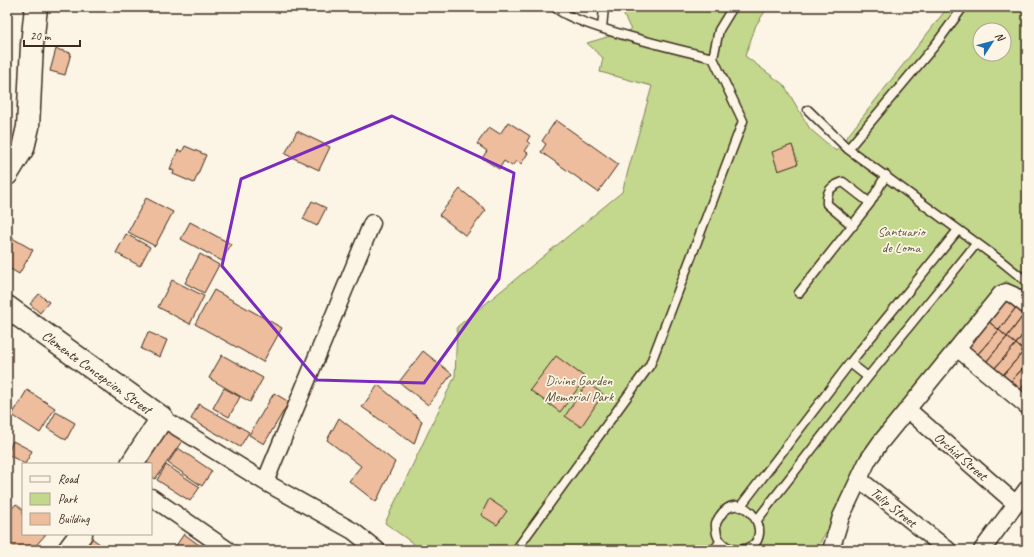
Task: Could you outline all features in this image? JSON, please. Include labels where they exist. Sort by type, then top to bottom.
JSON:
[{"type":"street","points":[[7,174],[23,148],[28,127],[32,45],[36,7]]},
{"type":"street","points":[[265,482],[372,224]]},
{"type":"street","points":[[831,550],[841,517],[860,480],[868,460],[907,409],[1001,294],[1006,292],[1013,295],[1027,306]]},
{"type":"street","name":"Clemente Concepcion Street","points":[[7,307],[162,418],[133,463]]},
{"type":"street","points":[[957,348],[1027,406]]},
{"type":"street","name":"Orchid Street","points":[[907,409],[1016,504]]},
{"type":"street","points":[[162,418],[265,482],[353,531],[377,550]]},
{"type":"street","name":"Tulip Street","points":[[860,480],[948,550]]},
{"type":"street","points":[[982,550],[1027,489]]},
{"type":"street","points":[[152,498],[228,550]]},
{"type":"street","points":[[69,550],[80,535]]},
{"type":"lane","points":[[555,7],[561,13],[602,28],[713,58]]},
{"type":"lane","points":[[602,28],[604,7]]},
{"type":"lane","points":[[516,550],[650,365],[743,121],[713,58],[719,30],[733,7]]},
{"type":"lane","points":[[848,149],[936,44],[963,7]]},
{"type":"lane","points":[[808,110],[848,149],[886,175],[1027,282]]},
{"type":"lane","points":[[799,293],[870,203],[886,175]]},
{"type":"lane","points":[[853,226],[827,204],[826,194],[833,185],[843,182],[870,203]]},
{"type":"lane","points":[[740,507],[850,363],[958,230]]},
{"type":"lane","points":[[757,520],[868,377],[976,244]]},
{"type":"lane","points":[[850,363],[868,377]]},
{"type":"lane","points":[[732,507],[748,509],[757,520],[759,527],[756,541],[751,546],[735,550],[729,549],[720,542],[715,531],[719,516],[732,507]]},
{"type":"lane","points":[[714,550],[720,542]]},
{"type":"highlighted area","points":[[392,116],[514,173],[499,279],[424,383],[317,380],[222,266],[241,179]]},
{"type":"green space","points":[[620,7],[768,7],[756,25],[745,56],[784,85],[810,129],[836,151],[948,7],[1027,7],[1027,296],[1006,281],[871,450],[816,550],[422,550],[385,523],[455,376],[457,327],[622,192],[652,86],[600,72],[603,58],[587,43],[631,30]]},
{"type":"building","points":[[56,49],[71,53],[65,75],[50,71]]},
{"type":"building","points":[[556,120],[618,164],[598,192],[541,152],[546,144],[542,141]]},
{"type":"building","points":[[508,122],[530,136],[527,141],[530,144],[525,151],[528,153],[521,164],[516,161],[512,166],[504,161],[499,169],[482,158],[487,151],[477,144],[489,127],[500,134]]},
{"type":"building","points":[[297,131],[330,147],[319,170],[285,154]]},
{"type":"building","points":[[792,145],[798,164],[778,171],[772,152]]},
{"type":"building","points":[[185,146],[206,155],[194,183],[173,174],[174,171],[170,169],[178,150],[182,152]]},
{"type":"building","points":[[460,189],[486,210],[466,236],[439,215]]},
{"type":"building","points":[[146,198],[173,212],[155,246],[128,232]]},
{"type":"building","points":[[312,201],[326,208],[317,226],[303,219]]},
{"type":"building","points":[[190,222],[231,244],[222,261],[181,239]]},
{"type":"building","points":[[126,234],[150,247],[140,266],[116,253]]},
{"type":"building","points":[[7,235],[33,250],[19,274],[9,268],[7,271]]},
{"type":"building","points":[[200,254],[219,265],[204,293],[185,283]]},
{"type":"building","points":[[172,280],[204,296],[190,324],[158,307]]},
{"type":"building","points":[[214,290],[282,328],[263,362],[195,324]]},
{"type":"building","points":[[39,294],[49,302],[40,313],[30,304]]},
{"type":"building","points":[[1007,299],[1017,306],[999,330],[989,322]]},
{"type":"building","points":[[1017,306],[1025,313],[1007,337],[999,330]]},
{"type":"building","points":[[1025,313],[1027,315],[1027,328],[1016,344],[1007,337]]},
{"type":"building","points":[[989,322],[999,330],[977,355],[967,347]]},
{"type":"building","points":[[1027,328],[1027,348],[1024,351],[1016,344]]},
{"type":"building","points":[[999,330],[1007,337],[986,362],[977,355]]},
{"type":"building","points":[[148,332],[167,340],[160,357],[141,349]]},
{"type":"building","points":[[1007,337],[1016,344],[994,369],[986,362]]},
{"type":"building","points":[[1016,344],[1024,351],[1002,376],[994,369]]},
{"type":"building","points":[[423,351],[452,374],[428,405],[399,382]]},
{"type":"building","points":[[1024,351],[1027,353],[1027,364],[1010,382],[1002,376]]},
{"type":"building","points":[[222,355],[263,378],[250,402],[209,378]]},
{"type":"building","points":[[556,356],[586,378],[560,412],[530,390]]},
{"type":"building","points":[[1027,364],[1027,382],[1020,390],[1010,382]]},
{"type":"building","points":[[1027,382],[1027,397],[1020,390]]},
{"type":"building","points":[[587,383],[603,394],[581,427],[565,416]]},
{"type":"building","points":[[378,385],[422,421],[414,444],[362,407]]},
{"type":"building","points":[[224,388],[240,397],[229,417],[213,408]]},
{"type":"building","points":[[27,390],[55,408],[40,433],[12,415]]},
{"type":"building","points":[[274,393],[289,402],[264,444],[249,435]]},
{"type":"building","points":[[199,404],[249,432],[240,447],[191,419]]},
{"type":"building","points":[[56,412],[75,423],[66,440],[47,428]]},
{"type":"building","points":[[339,418],[395,462],[376,502],[349,481],[361,466],[327,440]]},
{"type":"building","points":[[170,427],[185,437],[155,479],[152,477],[152,463],[145,463]]},
{"type":"building","points":[[13,441],[32,451],[26,463],[7,454]]},
{"type":"building","points":[[178,448],[212,471],[202,486],[168,463]]},
{"type":"building","points":[[166,465],[200,487],[190,501],[157,480]]},
{"type":"building","points":[[489,499],[507,511],[497,525],[481,515]]},
{"type":"building","points":[[16,504],[22,509],[22,535],[45,535],[32,550],[15,550],[7,543],[7,514]]},
{"type":"building","points":[[184,534],[206,550],[173,550]]},
{"type":"building","points":[[90,537],[107,549],[81,550]]},
{"type":"park label","name":"Santuario de Loma","points":[[901,240]]},
{"type":"park label","name":"Divine Garden Memorial Park","points":[[579,388]]}]
